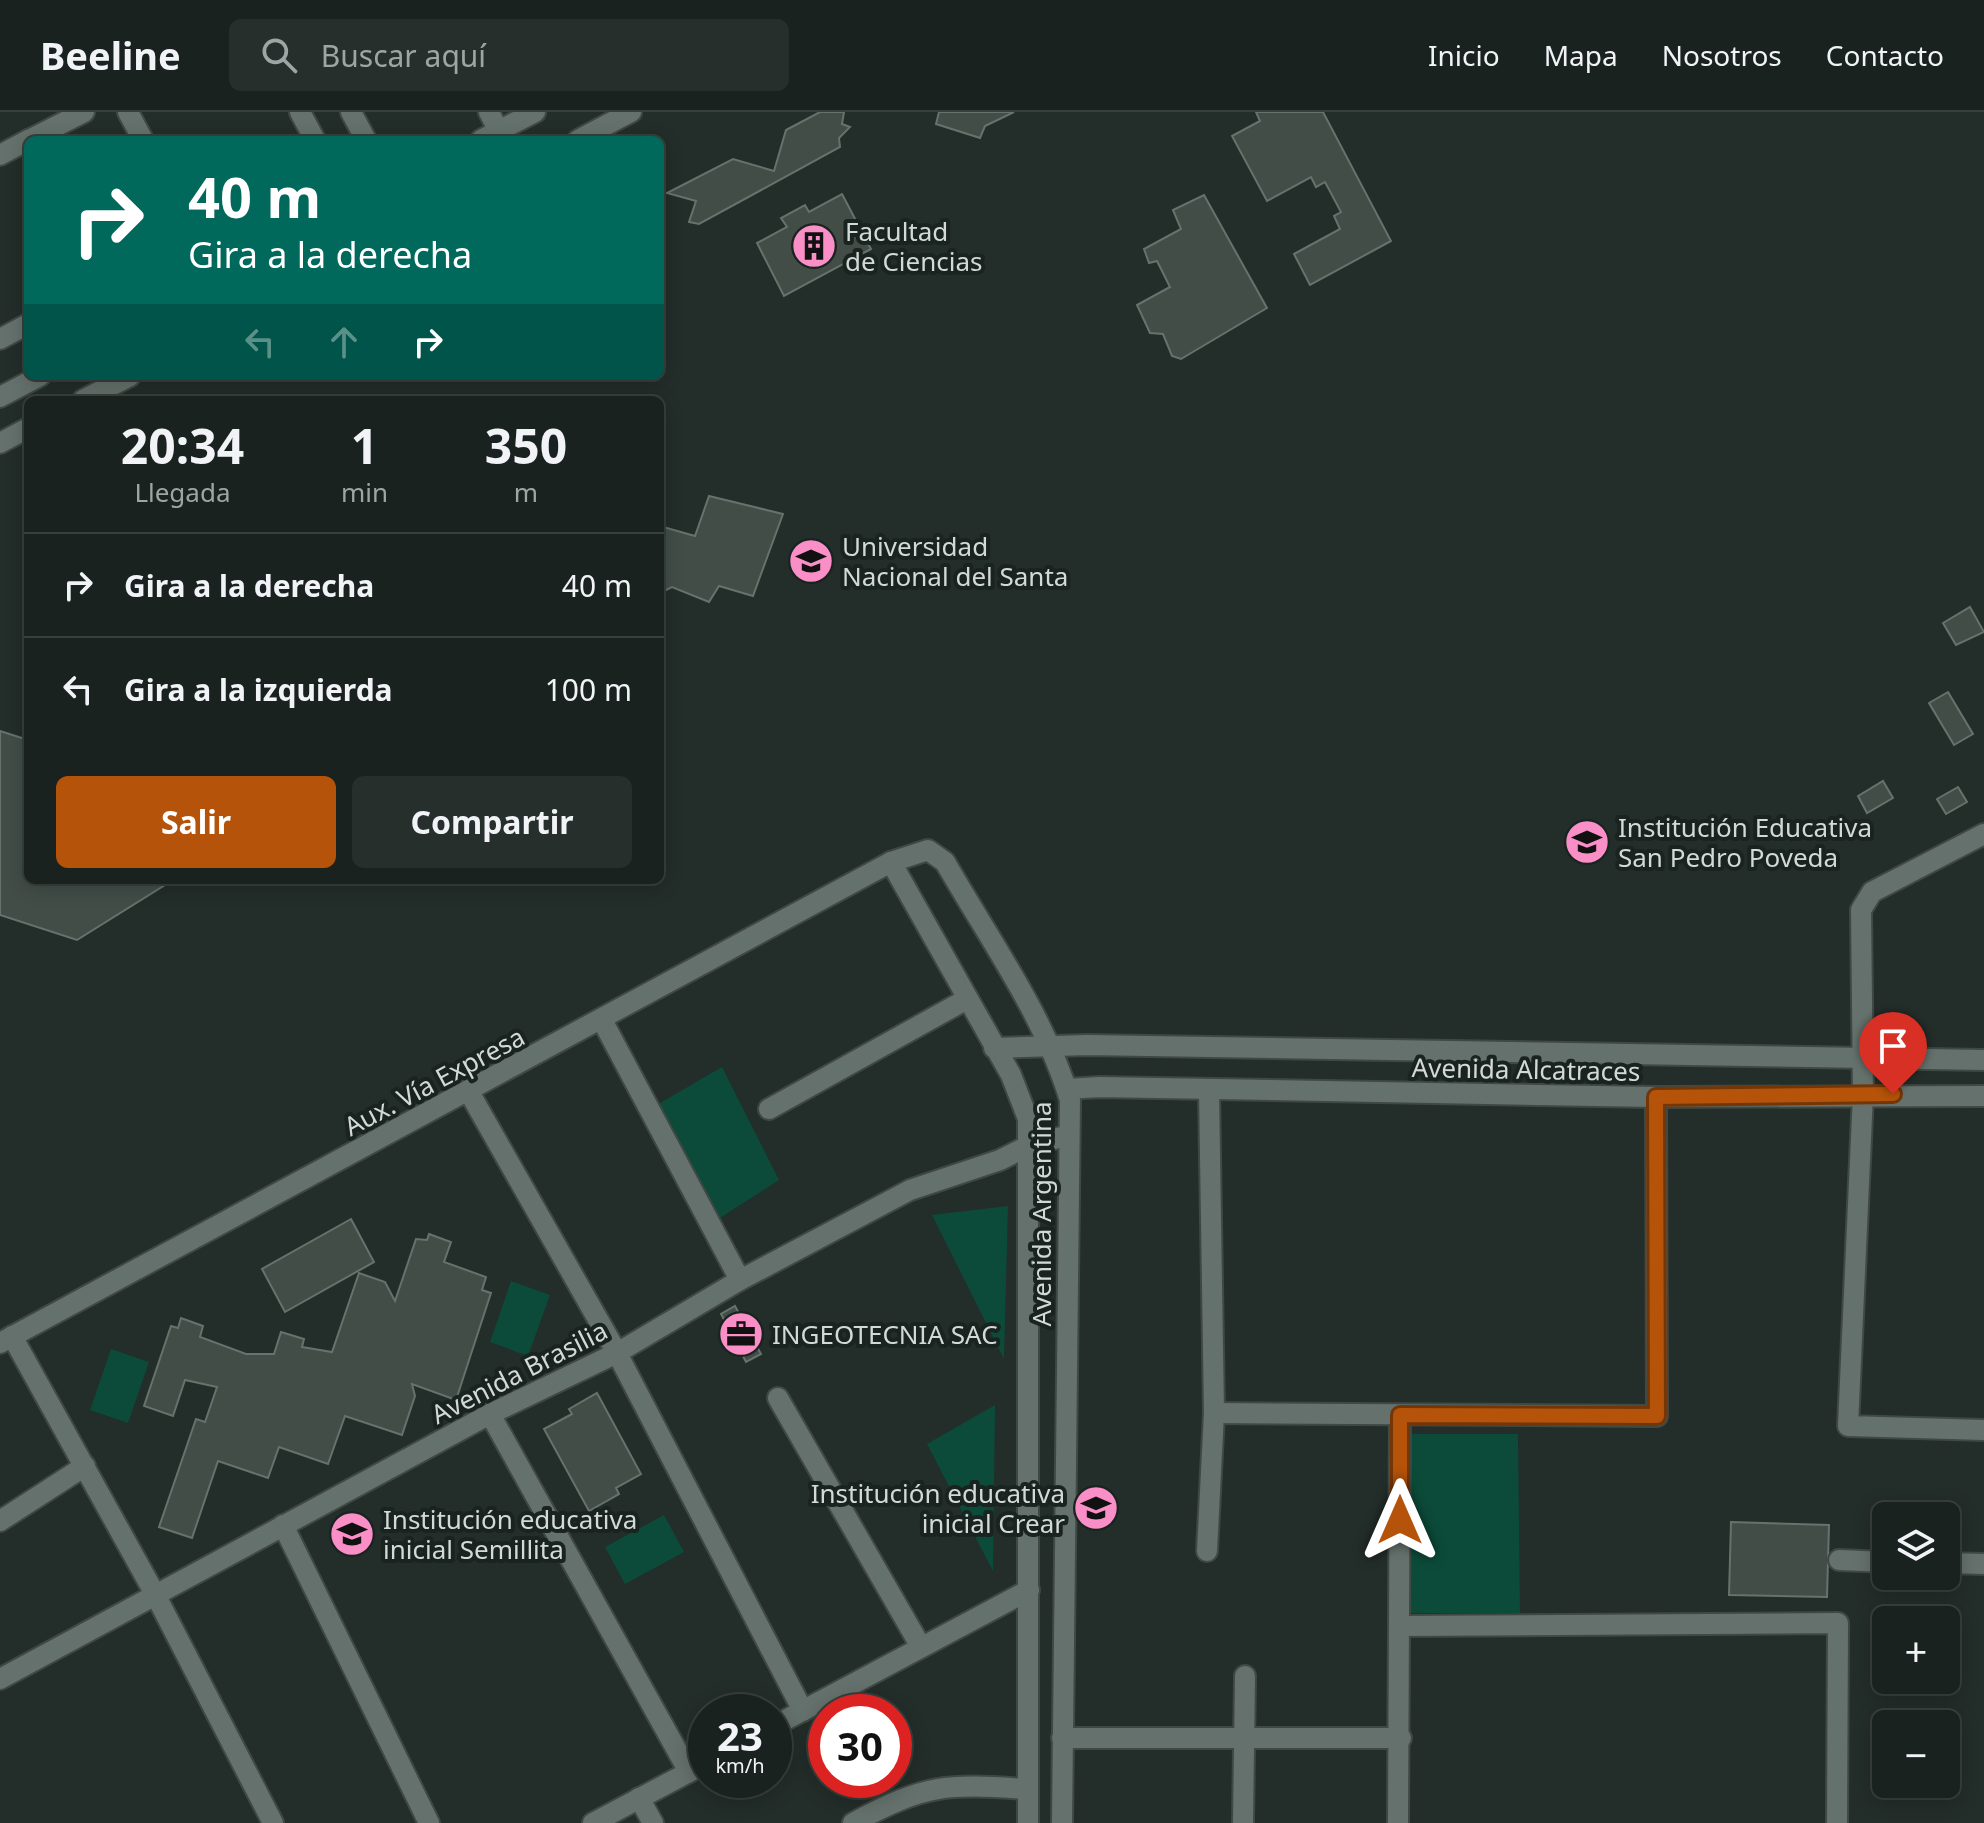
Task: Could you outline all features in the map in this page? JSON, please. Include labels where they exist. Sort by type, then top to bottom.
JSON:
[{"type":"street","points":[[36,136],[84,112]]},
{"type":"street","points":[[128,112],[141,136]]},
{"type":"street","points":[[300,112],[313,136]]},
{"type":"street","points":[[351,112],[364,136]]},
{"type":"street","points":[[489,112],[494,136]]},
{"type":"street","points":[[496,136],[535,112]]},
{"type":"street","points":[[586,136],[631,112]]},
{"type":"street","points":[[0,155],[24,142]]},
{"type":"street","points":[[0,339],[24,326]]},
{"type":"street","points":[[0,397],[32,380]]},
{"type":"street","points":[[91,396],[122,380]]},
{"type":"street","points":[[0,443],[24,430]]},
{"type":"street","points":[[1984,834],[1865,899],[1861,910],[1863,1094],[1848,1426],[1984,1430]]},
{"type":"street","name":"Avenida Argentina","points":[[891,862],[928,850],[945,862],[1050,1046],[1070,1100],[1062,1819]]},
{"type":"street","points":[[891,862],[994,1048],[1050,1046],[1984,1060]]},
{"type":"street","name":"Aux. Vía Expresa","points":[[6,1339],[891,862]]},
{"type":"street","points":[[769,1109],[967,999]]},
{"type":"street","points":[[602,1020],[740,1280]]},
{"type":"street","name":"Avenida Argentina","points":[[994,1048],[1011,1075],[1028,1119],[1028,1820]]},
{"type":"street","name":"Avenida Alcatraces","points":[[1067,1089],[1099,1087],[1656,1097],[1984,1096]]},
{"type":"street","points":[[1207,1551],[1214,1413],[1209,1090]]},
{"type":"street","points":[[469,1092],[617,1353],[803,1711]]},
{"type":"street","points":[[1214,1413],[1657,1416],[1656,1097]]},
{"type":"street","name":"Avenida Brasilia","points":[[0,1679],[490,1414],[617,1353],[740,1280],[910,1190],[1000,1160],[1028,1146],[1069,1135]]},
{"type":"street","points":[[6,1339],[85,1466],[273,1823]]},
{"type":"street","points":[[778,1398],[921,1647]]},
{"type":"street","points":[[490,1414],[688,1750]]},
{"type":"street","points":[[1398,1823],[1401,1738],[1400,1415]]},
{"type":"street","points":[[0,1521],[85,1466]]},
{"type":"street","points":[[283,1525],[426,1822]]},
{"type":"street","points":[[1839,1560],[1872,1561]]},
{"type":"street","points":[[1960,1563],[1984,1564]]},
{"type":"street","points":[[792,1717],[1029,1590]]},
{"type":"street","points":[[1400,1626],[1838,1623],[1837,1823]]},
{"type":"street","points":[[1243,1822],[1245,1676]]},
{"type":"street","points":[[1062,1738],[1401,1738]]},
{"type":"street","points":[[593,1823],[688,1772]]},
{"type":"street","points":[[853,1823],[901,1797],[927,1789],[954,1784],[1028,1789]]},
{"type":"street","points":[[639,1798],[653,1823]]},
{"type":"street","points":[[1028,1820],[1062,1819]]},
{"type":"green space","points":[[722,1067],[779,1180],[712,1223],[653,1107]]},
{"type":"green space","points":[[1008,1206],[1004,1359],[932,1215]]},
{"type":"green space","points":[[511,1281],[550,1295],[528,1356],[490,1342]]},
{"type":"green space","points":[[111,1349],[149,1362],[128,1423],[90,1410]]},
{"type":"green space","points":[[995,1405],[993,1571],[927,1444]]},
{"type":"green space","points":[[1404,1434],[1518,1434],[1520,1613],[1407,1613]]},
{"type":"green space","points":[[664,1515],[684,1552],[625,1584],[605,1547]]},
{"type":"building","points":[[820,112],[844,112],[842,124],[850,127],[839,138],[840,147],[699,224],[689,222],[696,201],[667,193],[733,159],[774,171],[786,130]]},
{"type":"building","points":[[939,112],[1014,112],[985,126],[980,138],[936,124]]},
{"type":"building","points":[[1256,112],[1323,112],[1391,241],[1310,285],[1294,254],[1340,229],[1334,216],[1341,212],[1325,182],[1316,187],[1311,177],[1267,201],[1232,136],[1260,121]]},
{"type":"building","name":"Facultad de Ciencias","points":[[842,194],[871,249],[784,296],[757,243],[787,227],[781,218],[805,205],[809,212]]},
{"type":"building","points":[[1204,195],[1267,308],[1181,359],[1172,356],[1163,334],[1150,333],[1137,305],[1170,287],[1157,261],[1149,263],[1144,249],[1181,229],[1173,210]]},
{"type":"building","points":[[709,496],[783,514],[753,596],[719,586],[709,602],[672,587],[664,591],[664,527],[695,536]]},
{"type":"building","points":[[1970,607],[1984,632],[1956,645],[1943,623]]},
{"type":"building","points":[[1948,692],[1973,734],[1954,745],[1929,703]]},
{"type":"building","points":[[0,731],[24,739],[24,884],[167,884],[77,940],[0,915]]},
{"type":"building","points":[[1883,781],[1893,798],[1867,813],[1858,796]]},
{"type":"building","points":[[1958,787],[1967,802],[1946,814],[1937,799]]},
{"type":"building","points":[[351,1219],[374,1262],[285,1312],[262,1269]]},
{"type":"building","points":[[429,1234],[451,1242],[444,1262],[486,1277],[482,1290],[491,1293],[456,1400],[412,1384],[415,1396],[402,1435],[345,1416],[328,1464],[279,1447],[268,1478],[218,1461],[192,1538],[159,1527],[196,1419],[205,1422],[217,1387],[185,1380],[173,1416],[144,1406],[171,1326],[178,1328],[181,1318],[203,1326],[200,1337],[246,1354],[274,1354],[281,1332],[304,1339],[302,1347],[332,1352],[359,1273],[385,1282],[395,1301],[416,1239],[427,1240]]},
{"type":"building","name":"INGEOTECNIA SAC","points":[[735,1306],[761,1354],[746,1362],[721,1314]]},
{"type":"building","points":[[597,1393],[641,1474],[616,1488],[619,1494],[589,1511],[544,1429],[572,1414],[569,1409]]},
{"type":"building","points":[[1731,1522],[1829,1525],[1827,1597],[1729,1595]]},
{"type":"place","name":"Facultad de Ciencias","points":[[814,246]]},
{"type":"place","name":"Universidad Nacional del Santa","points":[[811,561]]},
{"type":"place","name":"Institución Educativa San Pedro Poveda","points":[[1587,842]]},
{"type":"place","name":"INGEOTECNIA SAC","points":[[741,1334]]},
{"type":"place","name":"Institución educativa inicial Crear","points":[[1096,1508]]},
{"type":"place","name":"Institución educativa inicial Semillita","points":[[352,1534]]},
{"type":"route","points":[[1400,1520],[1400,1415],[1657,1416],[1656,1097],[1893,1094]]}]
